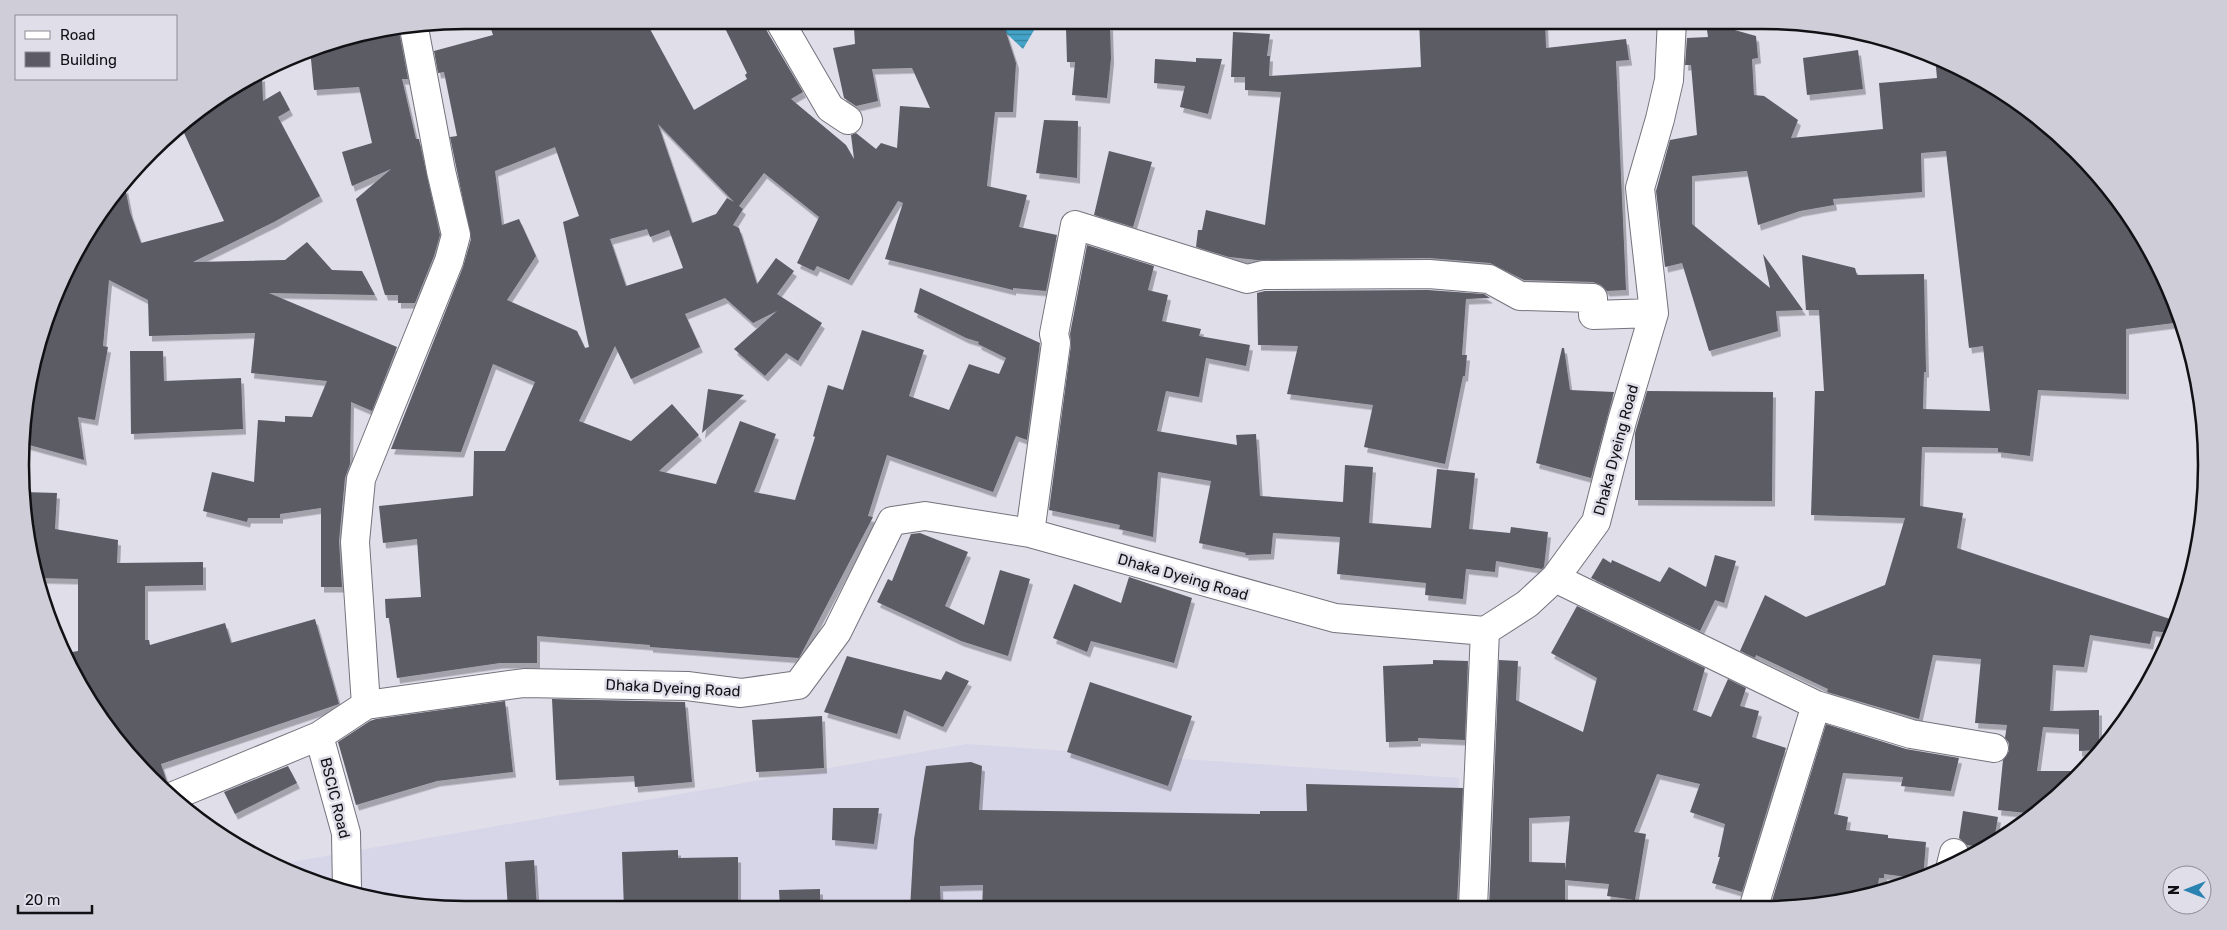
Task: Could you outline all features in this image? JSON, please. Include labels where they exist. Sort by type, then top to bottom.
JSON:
[{"type":"street","points":[[784,29],[830,108],[848,120]]},
{"type":"street","name":"Dhaka Dyeing Road","points":[[178,794],[319,736],[366,705],[524,683],[687,686],[741,693],[798,685],[837,632],[892,521],[926,516],[1030,533],[1335,618],[1485,631],[1526,604],[1555,578],[1596,522],[1622,421],[1654,313],[1640,188],[1669,80],[1672,29]]},
{"type":"street","points":[[366,705],[355,542],[361,479],[449,261],[456,236],[437,152],[415,32]]},
{"type":"street","points":[[1030,533],[1056,343],[1054,334],[1075,225],[1247,279],[1273,275],[1429,274],[1481,278],[1490,279],[1520,296],[1592,298],[1592,315],[1654,313]]},
{"type":"street","points":[[1555,578],[1816,705],[1911,734],[1994,748]]},
{"type":"street","points":[[1473,901],[1485,631]]},
{"type":"street","points":[[1756,901],[1816,705]]},
{"type":"street","name":"BSCIC Road","points":[[319,736],[346,833],[347,884]]},
{"type":"shaded area","points":[[967,744],[1459,778],[1450,901],[465,901],[408,898],[380,893],[325,878],[287,863]]},
{"type":"water","points":[[1002,29],[1035,29],[1023,49]]},
{"type":"building","points":[[491,29],[650,29],[694,110],[747,79],[745,75],[747,73],[725,29],[766,29],[803,92],[791,99],[846,145],[854,159],[851,135],[856,133],[876,149],[881,143],[897,148],[900,106],[930,108],[912,68],[872,69],[878,101],[856,106],[844,98],[833,48],[855,44],[854,29],[1005,29],[1016,63],[1013,112],[995,112],[987,186],[1027,195],[1019,227],[1057,235],[1046,291],[1013,288],[1013,290],[885,259],[903,203],[898,201],[849,280],[817,266],[814,271],[797,263],[819,217],[764,173],[739,206],[743,209],[733,225],[739,228],[757,284],[776,258],[794,271],[777,294],[822,323],[798,361],[786,353],[765,376],[734,349],[777,311],[753,323],[725,298],[685,314],[700,347],[631,379],[615,346],[579,421],[631,441],[672,404],[699,435],[659,471],[716,484],[740,421],[776,434],[754,492],[795,500],[815,437],[813,436],[828,385],[843,390],[862,330],[924,350],[909,396],[949,410],[969,364],[999,374],[1006,358],[978,344],[979,342],[966,338],[914,312],[920,288],[1040,343],[1027,440],[1016,436],[993,492],[887,455],[868,516],[873,517],[799,658],[650,647],[650,645],[537,636],[537,663],[500,663],[397,678],[389,618],[386,618],[385,599],[421,597],[417,539],[383,543],[379,506],[473,496],[474,451],[505,451],[535,382],[493,364],[461,452],[391,449],[463,267],[471,239],[450,137],[457,136],[444,72],[438,73],[434,51],[493,35]],"holes":[[[658,124],[734,202],[727,198],[716,214],[692,223]],[[555,147],[579,216],[563,222],[589,347],[585,348],[577,331],[507,300],[536,256],[519,219],[502,225],[495,171]],[[647,229],[650,237],[669,230],[683,268],[626,286],[610,239]]]},
{"type":"building","points":[[1066,29],[1110,29],[1111,58],[1107,98],[1072,95],[1075,62],[1067,62]]},
{"type":"building","points":[[1419,29],[1545,29],[1546,48],[1626,39],[1629,60],[1616,61],[1626,290],[1607,291],[1601,285],[1593,282],[1524,280],[1490,263],[1429,258],[1257,260],[1229,257],[1196,247],[1198,230],[1202,230],[1206,210],[1265,225],[1281,92],[1245,90],[1245,77],[1231,77],[1233,32],[1270,34],[1267,56],[1270,56],[1269,76],[1421,67]]},
{"type":"building","points":[[1707,29],[1731,29],[1756,36],[1758,58],[1752,59],[1754,95],[1764,96],[1798,120],[1791,138],[1883,129],[1879,83],[1937,78],[1936,65],[1980,87],[2028,119],[2050,137],[2090,177],[2108,199],[2140,247],[2165,298],[2174,323],[2126,329],[2126,394],[2038,390],[2030,456],[1998,452],[1998,448],[1922,447],[1920,506],[1963,513],[1957,548],[2170,619],[2165,632],[2153,631],[2150,644],[2090,635],[2084,667],[2053,665],[2050,711],[2099,710],[2099,742],[2092,750],[2079,751],[2079,729],[2043,727],[2037,771],[2072,771],[2050,793],[2025,813],[1998,810],[2003,760],[2009,751],[2009,743],[2005,738],[2007,725],[1975,723],[1981,659],[1933,655],[1919,719],[1827,692],[1828,689],[1756,655],[1755,658],[1740,651],[1765,595],[1806,617],[1885,585],[1905,518],[1811,515],[1815,391],[1824,391],[1819,310],[1806,310],[1802,255],[1855,268],[1857,275],[1924,274],[1926,372],[1924,372],[1923,409],[1990,411],[1983,346],[1969,348],[1946,151],[1921,153],[1922,192],[1833,199],[1834,205],[1800,211],[1758,225],[1747,171],[1692,176],[1692,224],[1770,288],[1763,254],[1803,310],[1776,311],[1778,331],[1709,351],[1682,263],[1665,267],[1656,191],[1670,140],[1697,135],[1691,65],[1685,65],[1687,38],[1708,37]]},
{"type":"building","points":[[399,34],[408,79],[402,79],[416,139],[419,139],[440,235],[434,256],[415,303],[398,303],[398,295],[385,295],[356,199],[391,169],[352,186],[342,152],[372,143],[359,87],[314,90],[311,57],[352,44]]},
{"type":"building","points":[[1858,50],[1863,89],[1807,95],[1803,58]]},
{"type":"building","points":[[1196,58],[1222,59],[1208,114],[1180,107],[1185,86],[1154,83],[1155,59],[1196,62]]},
{"type":"building","points":[[262,79],[263,101],[280,91],[290,110],[278,117],[320,196],[274,222],[193,262],[285,260],[307,242],[332,270],[362,271],[375,295],[269,293],[397,347],[372,411],[351,402],[350,464],[345,478],[339,541],[342,587],[321,587],[321,508],[280,514],[280,518],[248,518],[247,522],[203,511],[212,472],[254,482],[258,420],[285,422],[285,416],[312,417],[327,381],[251,373],[255,333],[149,336],[148,300],[109,280],[103,346],[108,347],[95,420],[78,417],[84,460],[30,445],[32,408],[37,380],[52,325],[62,298],[87,247],[126,191],[130,212],[141,243],[224,221],[183,132],[223,102]]},
{"type":"building","points":[[1044,120],[1078,121],[1077,178],[1036,173]]},
{"type":"building","points":[[1109,151],[1152,162],[1133,227],[1094,215]]},
{"type":"building","points":[[1087,245],[1154,266],[1148,290],[1168,295],[1162,321],[1201,329],[1199,336],[1250,345],[1246,366],[1206,358],[1199,397],[1166,391],[1157,431],[1237,445],[1236,435],[1256,434],[1260,496],[1343,502],[1345,465],[1373,467],[1369,523],[1431,528],[1437,469],[1475,473],[1469,529],[1510,533],[1511,527],[1548,532],[1544,567],[1542,569],[1496,561],[1495,572],[1466,569],[1463,599],[1425,595],[1426,583],[1337,574],[1340,537],[1273,533],[1271,554],[1245,555],[1246,553],[1199,543],[1211,481],[1158,472],[1153,537],[1119,529],[1120,525],[1049,510],[1071,345],[1070,334]]},
{"type":"building","points":[[1428,290],[1484,294],[1490,298],[1466,299],[1462,355],[1467,355],[1465,376],[1463,376],[1445,464],[1364,447],[1373,405],[1287,394],[1298,346],[1258,345],[1257,293],[1265,291]]},
{"type":"building","points":[[1562,348],[1564,348],[1570,390],[1614,392],[1591,478],[1536,463]]},
{"type":"building","points":[[130,351],[163,351],[164,381],[241,378],[243,429],[131,434]]},
{"type":"building","points":[[708,389],[744,395],[702,433]]},
{"type":"building","points":[[1647,391],[1773,392],[1772,501],[1635,500],[1635,433]]},
{"type":"building","points":[[30,492],[57,493],[55,529],[118,540],[117,563],[203,562],[203,585],[145,586],[145,640],[149,640],[150,645],[225,623],[231,643],[315,619],[339,704],[161,764],[166,782],[137,753],[119,731],[87,683],[71,652],[78,651],[78,579],[44,578],[35,535]]},
{"type":"building","points":[[920,533],[968,552],[945,606],[984,625],[1000,570],[1030,579],[1008,656],[961,641],[877,602],[888,579],[892,581],[911,534]]},
{"type":"building","points":[[1715,555],[1736,561],[1724,603],[1715,600],[1700,631],[1591,578],[1603,558],[1611,563],[1612,560],[1660,582],[1669,567],[1706,587]]},
{"type":"building","points":[[1129,577],[1192,598],[1174,663],[1091,641],[1087,652],[1053,638],[1074,584],[1121,603]]},
{"type":"building","points":[[1577,606],[1705,668],[1693,710],[1711,717],[1728,679],[1746,688],[1740,706],[1759,711],[1752,737],[1786,748],[1742,892],[1712,883],[1720,857],[1718,857],[1725,824],[1690,812],[1700,784],[1657,774],[1634,832],[1646,834],[1635,900],[1607,896],[1609,884],[1565,880],[1565,901],[1489,901],[1499,660],[1518,661],[1516,700],[1583,732],[1597,678],[1551,653]],"holes":[[[1570,816],[1565,870],[1565,863],[1529,862],[1529,818]]]},
{"type":"building","points":[[847,656],[941,680],[946,671],[969,681],[943,727],[904,710],[897,734],[824,712]]},
{"type":"building","points":[[1433,660],[1468,661],[1465,740],[1418,738],[1418,741],[1386,742],[1383,666],[1433,664]]},
{"type":"building","points":[[1090,682],[1192,716],[1168,786],[1067,752]]},
{"type":"building","points":[[552,699],[685,702],[692,782],[635,787],[634,776],[556,780]]},
{"type":"building","points":[[505,701],[513,772],[437,781],[356,805],[338,742],[376,719]]},
{"type":"building","points":[[822,716],[824,768],[756,772],[752,720]]},
{"type":"building","points":[[1826,724],[1906,749],[1959,758],[1951,791],[1901,786],[1903,777],[1843,773],[1834,814],[1848,817],[1846,830],[1888,835],[1888,838],[1926,842],[1924,870],[1905,877],[1884,874],[1884,878],[1879,878],[1878,885],[1847,893],[1819,898],[1772,901]]},
{"type":"building","points":[[971,762],[982,766],[979,810],[1260,814],[1260,811],[1307,811],[1306,784],[1463,788],[1457,901],[982,901],[983,885],[940,886],[941,901],[910,901],[914,839],[926,766]]},
{"type":"building","points":[[288,766],[297,783],[235,814],[224,792]]},
{"type":"building","points":[[833,808],[879,808],[874,844],[832,840]]},
{"type":"building","points":[[1963,811],[1998,817],[1995,834],[1980,843],[1974,846],[1967,845],[1959,838]]},
{"type":"building","points":[[678,850],[678,858],[738,857],[738,901],[624,901],[622,852]]},
{"type":"building","points":[[534,860],[536,901],[507,901],[505,862]]},
{"type":"building","points":[[820,889],[820,901],[780,901],[779,890]]}]
